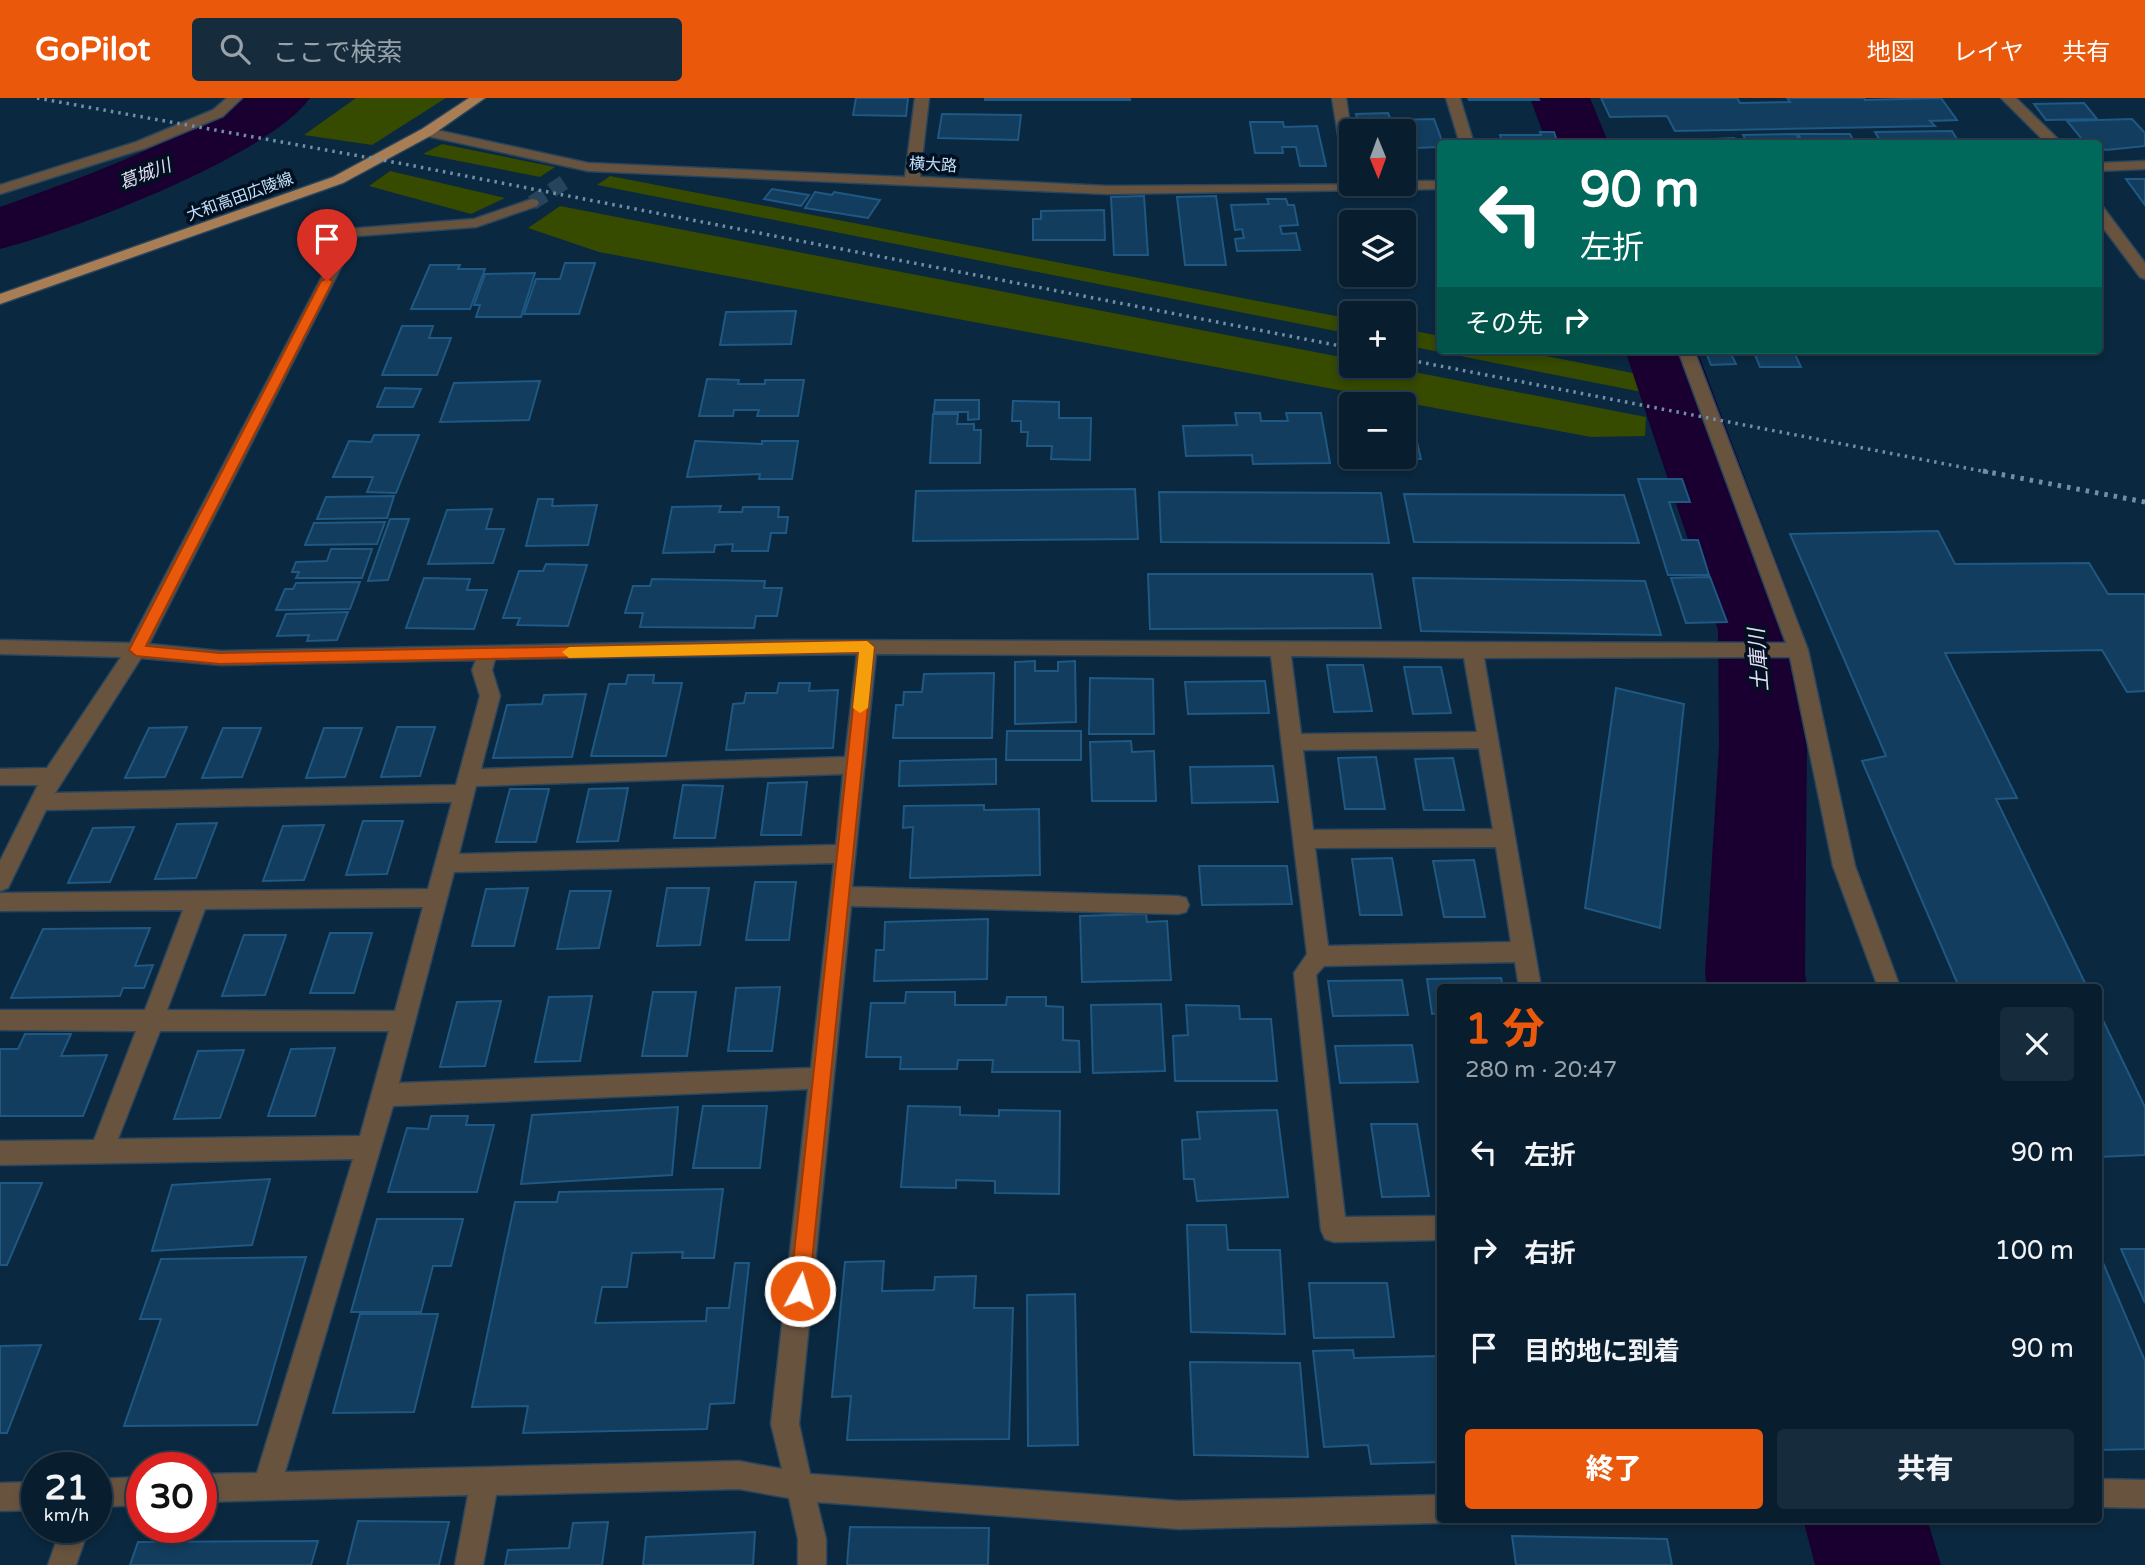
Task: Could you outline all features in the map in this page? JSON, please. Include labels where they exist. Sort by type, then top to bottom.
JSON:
[{"type":"main road","name":"大和高田広陵線","points":[[0,299],[338,180],[427,132],[478,98]]},
{"type":"street","points":[[0,190],[141,145],[218,113],[235,98]]},
{"type":"street","points":[[912,181],[922,98]]},
{"type":"street","points":[[1339,98],[1343,119]]},
{"type":"street","points":[[1453,98],[1465,140]]},
{"type":"street","points":[[2008,98],[2052,140]]},
{"type":"street","name":"横大路","points":[[427,132],[588,167],[1107,190],[1339,181]]},
{"type":"street","points":[[2102,167],[2145,165]]},
{"type":"street","points":[[566,181],[588,167]]},
{"type":"street","name":"横大路","points":[[1416,184],[1437,185]]},
{"type":"street","points":[[0,882],[53,776],[136,650],[352,232],[476,223],[532,203]]},
{"type":"street","points":[[2102,215],[2145,274]]},
{"type":"street","points":[[1687,354],[1798,650],[1844,866],[1888,984]]},
{"type":"street","points":[[0,647],[136,650],[220,658],[867,647],[1280,648],[1473,652],[1798,650]]},
{"type":"street","points":[[812,1565],[812,1539],[802,1487],[785,1424],[867,647]]},
{"type":"street","points":[[1280,648],[1318,956],[1306,973],[1334,1230],[1437,1228]]},
{"type":"street","points":[[1473,652],[1529,984]]},
{"type":"street","points":[[267,1485],[384,1095],[437,898],[490,696],[482,670],[486,654]]},
{"type":"street","points":[[1292,742],[1488,740]]},
{"type":"street","points":[[40,802],[466,785],[854,765]]},
{"type":"street","points":[[0,777],[53,776]]},
{"type":"street","points":[[1304,839],[1504,838]]},
{"type":"street","points":[[446,863],[845,855]]},
{"type":"street","points":[[841,896],[1178,905]]},
{"type":"street","points":[[0,902],[437,898]]},
{"type":"street","points":[[102,1151],[198,900]]},
{"type":"street","points":[[1318,956],[1524,952]]},
{"type":"street","points":[[0,1020],[404,1021]]},
{"type":"street","points":[[384,1095],[822,1078]]},
{"type":"street","points":[[0,1153],[367,1147]]},
{"type":"street","points":[[217,1487],[738,1475],[802,1487],[1179,1515],[1437,1509]]},
{"type":"street","points":[[469,1565],[485,1480]]},
{"type":"street","points":[[2102,1493],[2145,1494]]},
{"type":"street","points":[[0,1497],[21,1496]]},
{"type":"street","points":[[62,1565],[70,1543]]},
{"type":"green space","points":[[356,98],[446,98],[372,145],[304,135]]},
{"type":"green space","points":[[442,144],[555,167],[540,177],[423,154]]},
{"type":"green space","points":[[390,171],[505,198],[471,214],[369,186]]},
{"type":"green space","points":[[610,176],[1339,317],[1339,332],[597,185]]},
{"type":"green space","points":[[560,206],[1339,357],[1339,378],[1416,378],[1416,372],[1646,417],[1645,436],[1591,437],[1416,404],[1416,392],[1350,392],[599,252],[528,228]]},
{"type":"green space","points":[[1416,331],[1437,335],[1437,352],[1416,347]]},
{"type":"green space","points":[[1450,354],[1535,354],[1653,377],[1657,395]]},
{"type":"building","points":[[856,98],[908,98],[906,116],[853,115]]},
{"type":"building","points":[[1067,98],[1067,100],[985,100]]},
{"type":"building","points":[[1130,98],[1130,100],[1068,100]]},
{"type":"building","points":[[1468,98],[1538,98],[1539,100],[1469,100]]},
{"type":"building","points":[[1601,98],[1737,98],[1740,103],[1790,102],[1787,98],[1941,98],[1957,120],[1930,121],[1935,126],[1675,131],[1667,116],[1610,117]]},
{"type":"building","points":[[2084,103],[2097,119],[2046,120],[2034,104]]},
{"type":"building","points":[[1388,113],[1391,119],[1357,119],[1356,114]]},
{"type":"building","points":[[942,114],[1021,115],[1018,140],[938,138]]},
{"type":"building","points":[[1416,119],[1434,119],[1442,140],[1437,140],[1437,147],[1416,148]]},
{"type":"building","points":[[2132,119],[2145,133],[2145,146],[2106,150],[2102,148],[2102,140],[2083,140],[2067,121]]},
{"type":"building","points":[[1250,122],[1283,122],[1284,127],[1317,126],[1326,166],[1300,166],[1296,147],[1282,147],[1283,153],[1255,153]]},
{"type":"building","points":[[1952,131],[1958,140],[1880,140],[1875,132]]},
{"type":"building","points":[[1540,132],[1554,132],[1557,140],[1502,140],[1500,135],[1541,135]]},
{"type":"building","points":[[1796,134],[1800,140],[1746,140],[1743,135]]},
{"type":"building","points":[[1798,134],[1850,134],[1853,140],[1801,140]]},
{"type":"building","points":[[1734,138],[1735,140],[1693,140]]},
{"type":"building","points":[[2126,179],[2145,179],[2145,205]]},
{"type":"building","points":[[772,189],[809,195],[801,206],[764,199]]},
{"type":"building","points":[[815,192],[832,195],[834,192],[880,200],[868,218],[805,208]]},
{"type":"building","points":[[1144,196],[1148,255],[1114,255],[1111,197]]},
{"type":"building","points":[[1216,196],[1226,265],[1185,265],[1177,197]]},
{"type":"building","points":[[1267,199],[1286,199],[1288,205],[1294,205],[1298,225],[1280,226],[1282,234],[1296,233],[1300,250],[1237,251],[1235,239],[1244,238],[1242,229],[1235,230],[1231,205],[1269,204]]},
{"type":"building","points":[[1104,210],[1105,240],[1033,240],[1033,219],[1041,219],[1041,211]]},
{"type":"building","points":[[565,263],[595,263],[579,314],[524,314],[536,279],[560,279]]},
{"type":"building","points":[[430,265],[460,265],[458,269],[485,269],[470,309],[411,309]]},
{"type":"building","points":[[535,273],[521,317],[476,317],[480,305],[474,305],[485,274]]},
{"type":"building","points":[[796,311],[791,344],[720,345],[726,312]]},
{"type":"building","points":[[402,326],[433,326],[429,338],[451,338],[437,375],[382,375]]},
{"type":"building","points":[[1707,354],[1731,354],[1736,364],[1711,365]]},
{"type":"building","points":[[1755,354],[1795,354],[1801,367],[1760,367]]},
{"type":"building","points":[[707,379],[739,380],[738,384],[765,384],[765,380],[804,380],[798,416],[757,416],[759,410],[734,410],[733,416],[699,416]]},
{"type":"building","points":[[540,381],[529,420],[440,422],[454,383]]},
{"type":"building","points":[[385,388],[421,389],[413,407],[377,407]]},
{"type":"building","points":[[935,400],[979,400],[979,419],[968,420],[968,412],[934,412]]},
{"type":"building","points":[[1013,401],[1059,402],[1059,418],[1091,418],[1090,460],[1051,459],[1052,446],[1027,446],[1028,432],[1021,432],[1021,421],[1012,421]]},
{"type":"building","points":[[1235,413],[1260,413],[1261,421],[1288,421],[1286,413],[1321,413],[1330,463],[1253,464],[1252,455],[1186,456],[1183,426],[1237,425]]},
{"type":"building","points":[[933,414],[958,414],[957,424],[974,424],[974,430],[981,430],[980,463],[930,463]]},
{"type":"building","points":[[374,435],[419,435],[396,493],[367,492],[373,477],[333,477],[349,441],[371,442]]},
{"type":"building","points":[[1416,438],[1421,459],[1416,459]]},
{"type":"building","points":[[695,441],[762,444],[762,441],[798,441],[792,479],[759,479],[760,474],[687,477]]},
{"type":"building","points":[[1638,479],[1682,479],[1690,502],[1669,502],[1682,540],[1698,540],[1709,575],[1668,575]]},
{"type":"building","points":[[1135,489],[1138,539],[913,541],[916,491]]},
{"type":"building","points":[[1159,492],[1381,493],[1389,543],[1161,542]]},
{"type":"building","points":[[1404,494],[1624,495],[1639,543],[1414,542]]},
{"type":"building","points":[[394,496],[387,518],[317,519],[326,497]]},
{"type":"building","points":[[538,499],[553,499],[552,506],[597,505],[588,545],[526,546]]},
{"type":"building","points":[[721,506],[719,512],[742,512],[743,507],[779,507],[778,517],[788,517],[786,533],[771,533],[768,551],[732,551],[733,544],[715,545],[714,552],[663,553],[672,507]]},
{"type":"building","points":[[492,509],[486,529],[504,529],[493,563],[428,564],[447,510]]},
{"type":"building","points":[[390,519],[409,519],[388,580],[368,581]]},
{"type":"building","points":[[385,522],[377,544],[305,545],[314,523]]},
{"type":"building","points":[[1938,531],[1955,564],[2089,563],[2108,594],[2145,594],[2145,691],[2127,692],[2102,650],[1945,653],[2017,798],[1996,799],[2086,984],[1958,984],[1862,761],[1886,756],[1790,534]]},
{"type":"building","points":[[331,549],[372,549],[362,578],[296,578],[299,572],[292,572],[296,562],[327,561]]},
{"type":"building","points":[[546,564],[587,565],[568,626],[517,625],[520,618],[503,618],[519,571],[543,571]]},
{"type":"building","points":[[1148,574],[1372,574],[1381,628],[1150,629]]},
{"type":"building","points":[[1710,577],[1727,622],[1686,623],[1671,578]]},
{"type":"building","points":[[424,578],[470,579],[467,590],[487,590],[474,629],[406,628]]},
{"type":"building","points":[[1413,578],[1645,581],[1661,635],[1421,631]]},
{"type":"building","points":[[652,579],[765,581],[764,588],[782,588],[777,616],[756,616],[754,628],[640,627],[643,613],[625,613],[633,586],[650,586]]},
{"type":"building","points":[[360,582],[350,609],[276,610],[285,589],[293,589],[296,583]]},
{"type":"building","points":[[348,612],[337,640],[307,641],[309,635],[277,636],[286,614]]},
{"type":"building","points":[[1035,661],[1035,671],[1058,671],[1058,662],[1075,661],[1076,722],[1015,724],[1015,662]]},
{"type":"building","points":[[1327,665],[1363,665],[1372,711],[1334,712]]},
{"type":"building","points":[[1404,667],[1441,667],[1451,713],[1413,714]]},
{"type":"building","points":[[994,673],[992,738],[893,738],[896,705],[903,705],[904,692],[922,692],[924,674]]},
{"type":"building","points":[[628,675],[654,675],[653,683],[682,683],[666,756],[591,756],[609,684],[626,684]]},
{"type":"building","points":[[1090,678],[1153,679],[1154,734],[1089,734]]},
{"type":"building","points":[[1265,681],[1269,713],[1188,714],[1185,682]]},
{"type":"building","points":[[779,683],[810,683],[809,691],[838,690],[833,748],[726,750],[733,704],[744,703],[746,693],[777,693]]},
{"type":"building","points":[[1616,688],[1684,704],[1660,928],[1585,908]]},
{"type":"building","points":[[586,694],[572,757],[493,758],[507,705],[542,704],[544,695]]},
{"type":"building","points":[[187,727],[165,777],[125,778],[149,728]]},
{"type":"building","points":[[397,727],[435,727],[420,776],[381,777]]},
{"type":"building","points":[[223,728],[261,728],[242,777],[202,778]]},
{"type":"building","points":[[324,728],[362,728],[345,777],[306,778]]},
{"type":"building","points":[[1007,731],[1081,731],[1081,760],[1006,760]]},
{"type":"building","points":[[1131,741],[1132,752],[1154,751],[1156,801],[1092,801],[1090,742]]},
{"type":"building","points":[[1376,757],[1385,809],[1345,809],[1338,758]]},
{"type":"building","points":[[1453,758],[1464,810],[1424,810],[1415,759]]},
{"type":"building","points":[[996,759],[996,784],[899,786],[900,761]]},
{"type":"building","points":[[1273,766],[1278,802],[1192,803],[1190,767]]},
{"type":"building","points":[[807,782],[801,835],[761,835],[768,783]]},
{"type":"building","points":[[683,785],[723,786],[715,838],[674,838]]},
{"type":"building","points":[[628,788],[618,841],[577,842],[589,789]]},
{"type":"building","points":[[510,789],[549,789],[536,842],[496,842]]},
{"type":"building","points":[[984,805],[984,810],[1039,809],[1040,875],[910,878],[913,827],[903,828],[904,806]]},
{"type":"building","points":[[363,821],[403,821],[387,874],[346,875]]},
{"type":"building","points":[[217,823],[196,878],[155,879],[177,824]]},
{"type":"building","points":[[324,825],[304,880],[263,881],[283,826]]},
{"type":"building","points":[[134,827],[110,882],[68,883],[93,828]]},
{"type":"building","points":[[1392,858],[1402,915],[1360,915],[1352,859]]},
{"type":"building","points":[[1474,860],[1485,917],[1444,917],[1433,861]]},
{"type":"building","points":[[1199,866],[1287,866],[1292,904],[1202,905]]},
{"type":"building","points":[[755,882],[796,882],[789,940],[746,940]]},
{"type":"building","points":[[528,888],[514,946],[472,946],[486,889]]},
{"type":"building","points":[[667,888],[709,888],[700,945],[657,946]]},
{"type":"building","points":[[570,891],[611,891],[599,948],[557,949]]},
{"type":"building","points":[[1146,914],[1147,922],[1167,921],[1171,980],[1082,982],[1080,916]]},
{"type":"building","points":[[988,919],[987,979],[874,981],[876,950],[884,950],[885,922]]},
{"type":"building","points":[[150,928],[135,966],[153,965],[144,988],[123,988],[120,996],[11,998],[43,929]]},
{"type":"building","points":[[330,933],[372,933],[354,993],[310,993]]},
{"type":"building","points":[[244,935],[286,935],[265,995],[222,996]]},
{"type":"building","points":[[1501,978],[1502,984],[1437,984],[1437,1013],[1432,1014],[1427,979]]},
{"type":"building","points":[[1402,980],[1408,1015],[1333,1016],[1328,981]]},
{"type":"building","points":[[780,987],[772,1051],[728,1051],[736,988]]},
{"type":"building","points":[[653,992],[696,992],[687,1056],[642,1056]]},
{"type":"building","points":[[906,992],[955,992],[955,1005],[1006,1005],[1007,997],[1046,997],[1046,1006],[1063,1007],[1063,1040],[1079,1041],[1080,1072],[992,1072],[993,1060],[958,1060],[957,1069],[900,1069],[901,1057],[866,1057],[871,1003],[905,1003]]},
{"type":"building","points":[[592,996],[580,1061],[535,1062],[549,997]]},
{"type":"building","points":[[501,1001],[485,1066],[440,1067],[457,1002]]},
{"type":"building","points":[[1161,1004],[1165,1071],[1093,1073],[1091,1005]]},
{"type":"building","points":[[1186,1005],[1239,1006],[1240,1019],[1271,1019],[1277,1081],[1175,1081],[1173,1036],[1188,1035]]},
{"type":"building","points":[[2102,1018],[2145,1107],[2145,1155],[2102,1157]]},
{"type":"building","points":[[25,1034],[71,1034],[61,1056],[107,1055],[83,1116],[0,1116],[0,1049],[18,1049]]},
{"type":"building","points":[[1412,1045],[1418,1082],[1340,1083],[1335,1046]]},
{"type":"building","points":[[335,1048],[315,1116],[268,1116],[291,1049]]},
{"type":"building","points":[[244,1050],[220,1118],[174,1119],[198,1051]]},
{"type":"building","points":[[703,1106],[767,1106],[760,1168],[693,1168]]},
{"type":"building","points":[[908,1106],[960,1107],[960,1115],[999,1116],[999,1110],[1060,1111],[1059,1194],[995,1193],[995,1181],[956,1180],[956,1188],[901,1187]]},
{"type":"building","points":[[678,1107],[672,1175],[521,1184],[532,1115]]},
{"type":"building","points":[[1277,1110],[1288,1197],[1197,1201],[1194,1179],[1184,1179],[1182,1140],[1200,1139],[1197,1112]]},
{"type":"building","points":[[431,1116],[468,1116],[466,1125],[494,1125],[477,1192],[388,1192],[407,1128],[428,1129]]},
{"type":"building","points":[[1371,1124],[1417,1124],[1429,1196],[1382,1197]]},
{"type":"building","points":[[270,1179],[252,1245],[152,1251],[172,1185]]},
{"type":"building","points":[[0,1183],[42,1183],[7,1265],[0,1265]]},
{"type":"building","points":[[723,1189],[714,1258],[682,1258],[683,1252],[632,1253],[627,1287],[602,1287],[595,1323],[706,1321],[707,1308],[729,1308],[735,1263],[749,1263],[734,1403],[710,1404],[707,1429],[523,1433],[528,1406],[472,1407],[515,1202],[557,1202],[559,1192]]},
{"type":"building","points":[[377,1219],[463,1219],[451,1266],[433,1266],[421,1312],[351,1312]]},
{"type":"building","points":[[1187,1225],[1226,1225],[1228,1250],[1280,1250],[1285,1334],[1191,1332]]},
{"type":"building","points":[[2121,1249],[2145,1249],[2145,1303]]},
{"type":"building","points":[[306,1257],[257,1425],[124,1426],[161,1319],[140,1319],[161,1259]]},
{"type":"building","points":[[2102,1260],[2145,1361],[2145,1449],[2102,1450]]},
{"type":"building","points":[[884,1261],[882,1291],[934,1290],[935,1277],[976,1276],[974,1308],[1013,1308],[1009,1439],[847,1440],[851,1396],[832,1397],[845,1262]]},
{"type":"building","points":[[1309,1283],[1387,1283],[1394,1337],[1314,1338]]},
{"type":"building","points":[[1075,1294],[1078,1445],[1028,1446],[1027,1295]]},
{"type":"building","points":[[360,1314],[438,1314],[414,1412],[333,1413]]},
{"type":"building","points":[[41,1345],[7,1433],[0,1433],[0,1346]]},
{"type":"building","points":[[1353,1350],[1354,1358],[1437,1356],[1437,1462],[1371,1464],[1368,1445],[1324,1447],[1313,1351]]},
{"type":"building","points":[[1190,1362],[1300,1363],[1308,1457],[1194,1455]]},
{"type":"building","points":[[358,1521],[449,1522],[439,1565],[347,1565]]},
{"type":"building","points":[[608,1522],[602,1565],[505,1565],[508,1550],[569,1548],[573,1523]]},
{"type":"building","points":[[850,1527],[989,1528],[988,1565],[847,1565]]},
{"type":"building","points":[[755,1532],[753,1565],[643,1565],[646,1537]]},
{"type":"building","points":[[1512,1536],[1667,1539],[1672,1565],[1516,1565]]},
{"type":"building","points":[[318,1541],[311,1565],[130,1565],[138,1543]]},
{"type":"waterway","name":"葛城川","points":[[0,229],[110,189],[180,158],[248,121],[280,98]]},
{"type":"waterway","name":"土庫川","points":[[1560,98],[1576,140]]},
{"type":"waterway","name":"土庫川","points":[[1662,354],[1760,630],[1763,745],[1757,984]]},
{"type":"waterway","name":"土庫川","points":[[1866,1523],[1878,1565]]},
{"type":"tunnel","points":[[532,203],[566,181]]},
{"type":"railway","points":[[37,98],[404,164],[1339,346]]},
{"type":"railway","points":[[1416,361],[1992,473]]},
{"type":"railway","points":[[1983,471],[2145,502]]},
{"type":"slow traffic","points":[[569,652],[867,647],[860,708]]},
{"type":"route","points":[[327,281],[136,650],[220,658],[867,647],[800,1291]]}]
